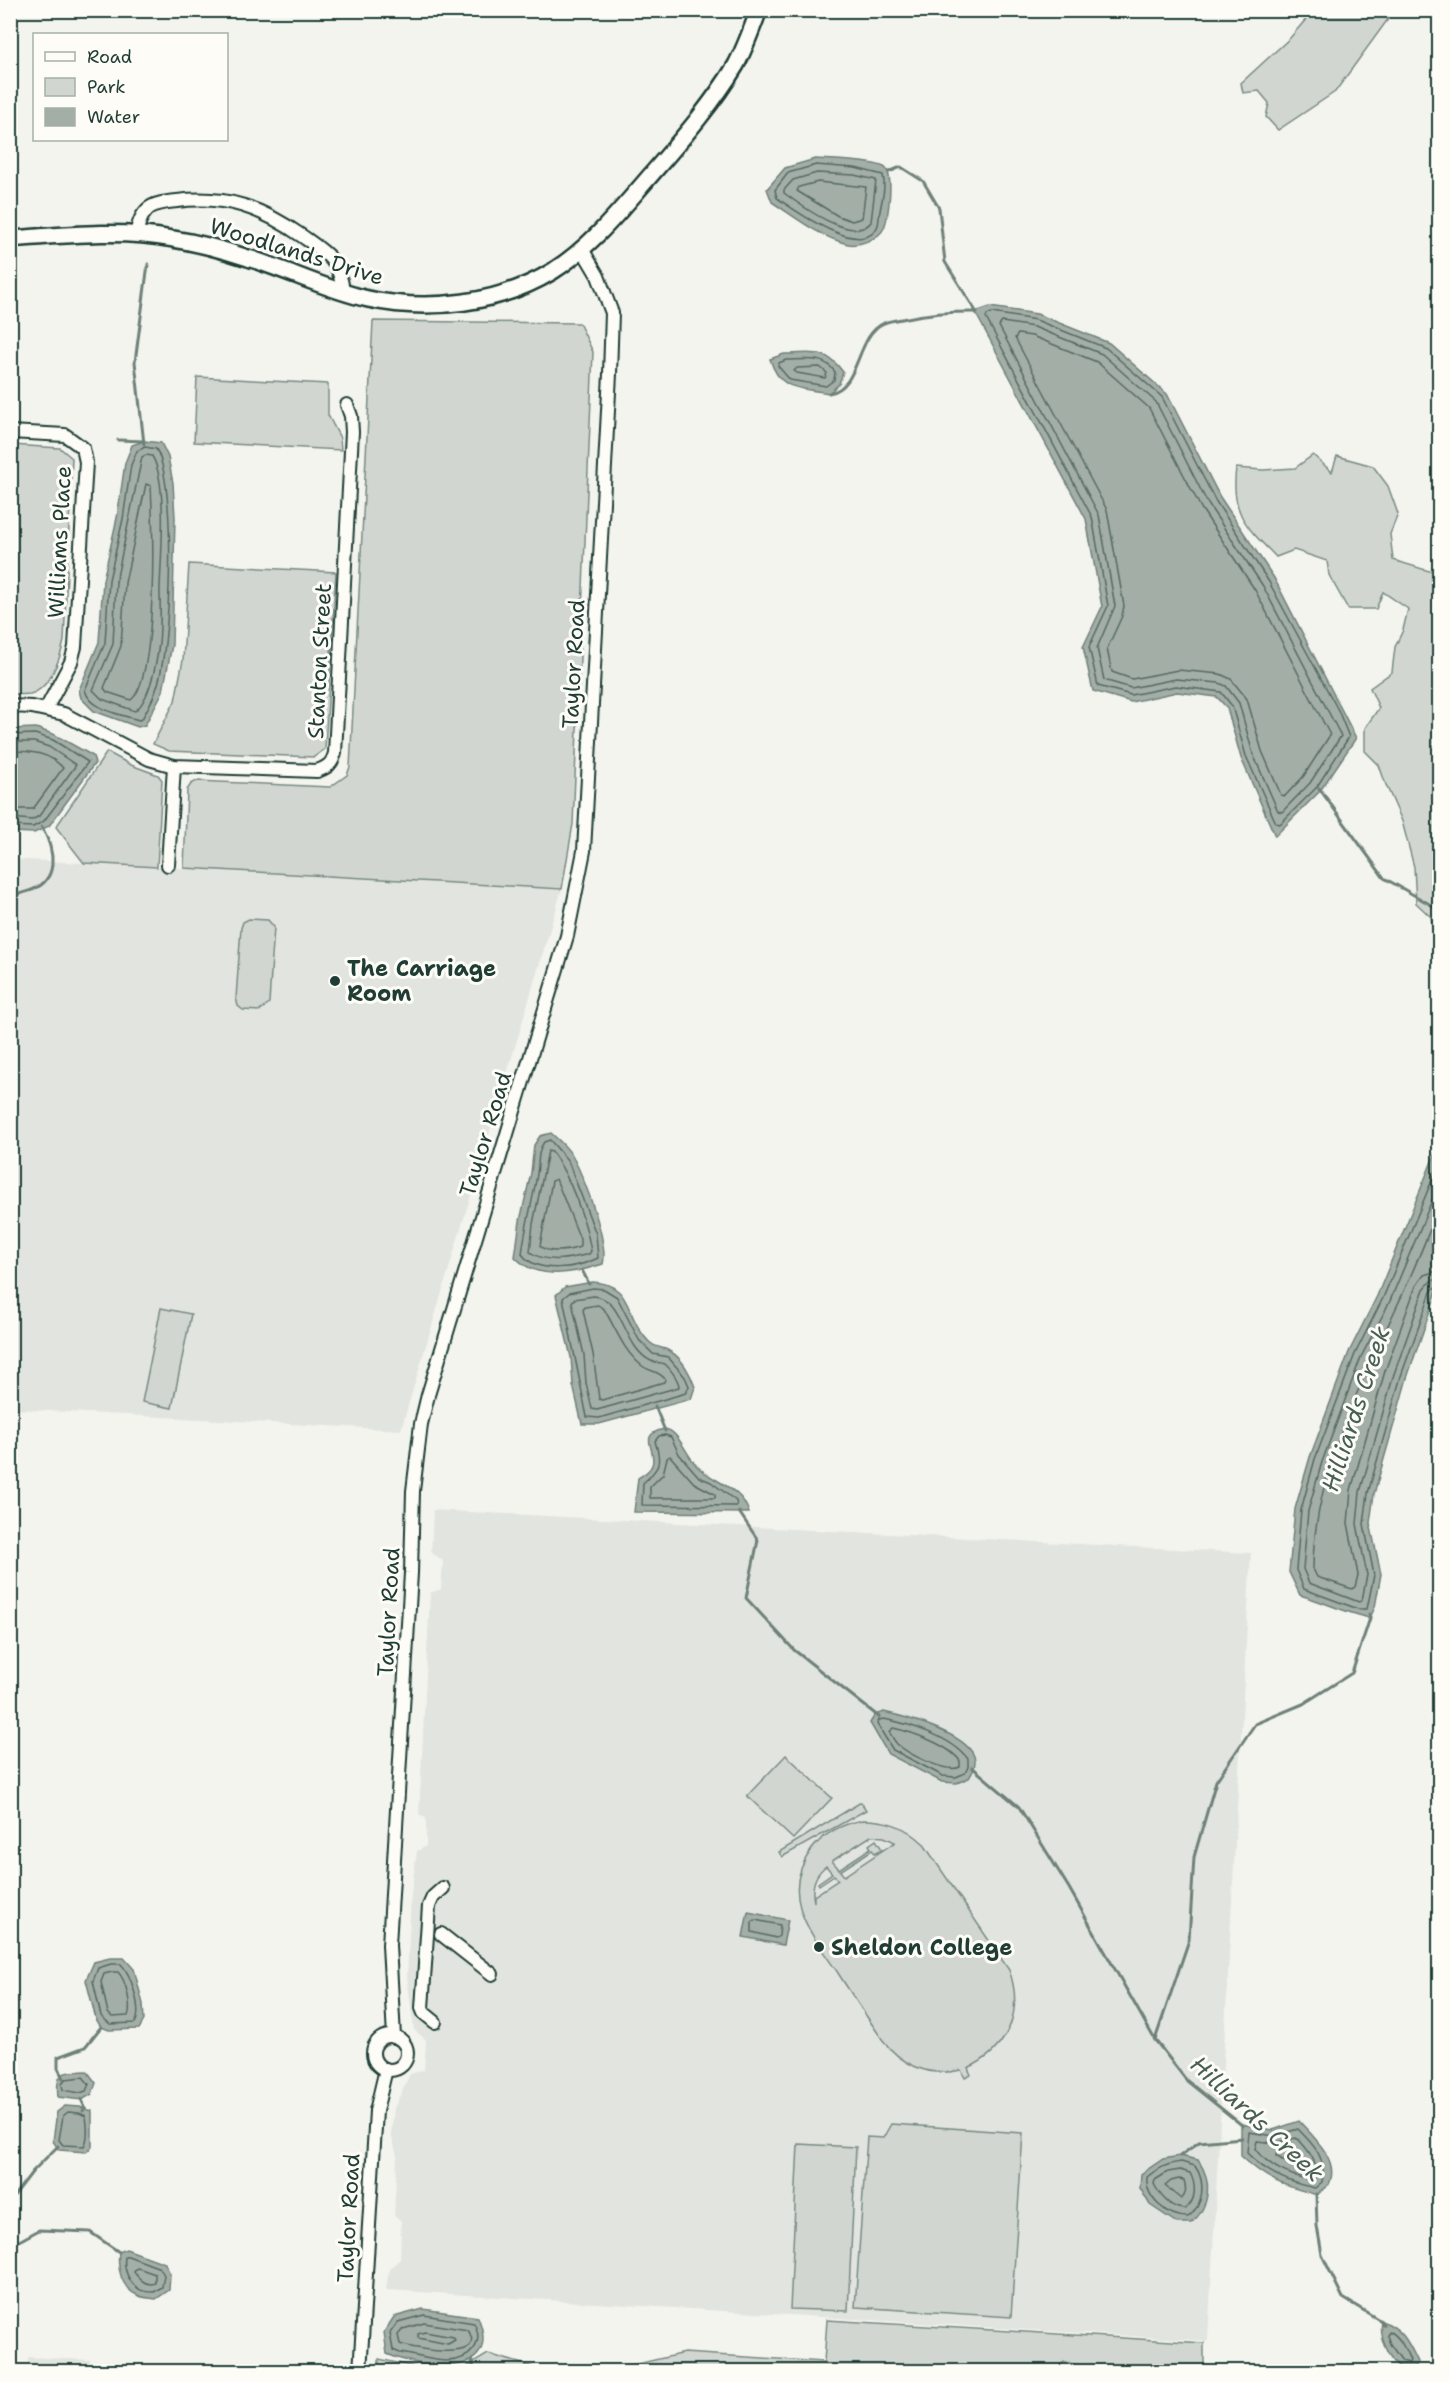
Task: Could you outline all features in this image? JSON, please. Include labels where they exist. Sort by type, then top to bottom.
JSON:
[{"type":"main road","name":"Woodlands Drive","points":[[10,239],[71,234],[172,238],[249,258],[368,299],[412,305],[450,304],[478,300],[521,287],[553,271],[582,249],[616,216],[690,130],[736,64],[759,10]]},
{"type":"street","points":[[136,235],[140,219],[148,208],[165,203],[220,200],[237,203],[260,210],[283,223],[327,254],[339,267],[343,292]]},
{"type":"street","name":"Taylor Road","points":[[394,2037],[389,1945],[410,1597],[413,1491],[421,1424],[567,936],[584,851],[612,313],[598,276],[582,249]]},
{"type":"street","name":"Stanton Street","points":[[10,706],[46,709],[64,714],[149,759],[174,766],[317,771],[327,768],[335,753],[352,432],[351,416],[347,405]]},
{"type":"street","name":"Williams Place","points":[[10,432],[65,435],[83,448],[86,462],[75,646],[71,662],[46,709]]},
{"type":"street","points":[[168,865],[174,766]]},
{"type":"street","points":[[435,2022],[424,2013],[422,2008],[429,1906],[433,1897],[443,1888]]},
{"type":"street","points":[[441,1934],[492,1974]]},
{"type":"street","points":[[394,2037],[406,2047],[407,2058],[401,2066],[386,2069],[374,2058],[375,2046],[383,2038],[394,2037]]},
{"type":"street","name":"Taylor Road","points":[[360,2372],[376,2111],[386,2069]]},
{"type":"shaded area","points":[[10,859],[562,889],[401,1430],[11,1409]]},
{"type":"shaded area","name":"Sheldon College","points":[[433,1510],[1251,1553],[1208,2341],[386,2290],[391,2267],[400,2259],[401,2221],[394,2215],[397,2156],[391,2134],[394,2108],[410,2074],[424,2070],[426,2040],[414,2030],[407,1977],[411,1893],[417,1851],[426,1846],[426,1818],[419,1814],[430,1593],[441,1589],[443,1561],[431,1552]]},
{"type":"shaded area","points":[[28,2357],[90,2360],[90,2371],[27,2371]]},
{"type":"green space","points":[[1313,11],[1394,11],[1335,92],[1278,130],[1266,117],[1269,103],[1259,91],[1243,93],[1241,83],[1290,38]]},
{"type":"green space","points":[[373,321],[579,323],[593,352],[573,824],[562,889],[184,868],[187,790],[191,784],[197,781],[330,787],[347,775],[350,767]]},
{"type":"green space","points":[[197,377],[328,384],[328,415],[340,438],[341,450],[194,442]]},
{"type":"green space","points":[[11,445],[60,448],[72,458],[64,641],[57,664],[48,680],[37,691],[30,694],[11,694]]},
{"type":"green space","points":[[1313,455],[1332,472],[1337,456],[1373,466],[1388,486],[1398,514],[1390,534],[1393,560],[1429,571],[1439,568],[1439,975],[1431,917],[1416,903],[1414,867],[1402,821],[1379,765],[1365,751],[1365,728],[1379,708],[1370,688],[1392,672],[1395,647],[1403,630],[1408,609],[1383,592],[1376,609],[1348,609],[1329,575],[1327,561],[1294,550],[1276,557],[1249,528],[1238,508],[1236,468],[1263,470],[1295,468]]},
{"type":"green space","points":[[189,564],[336,572],[325,749],[314,757],[169,751],[153,744],[175,701],[183,660]]},
{"type":"green space","points":[[107,752],[131,765],[158,775],[162,780],[157,867],[84,863],[56,827]]},
{"type":"green space","points":[[249,919],[268,920],[274,927],[269,1003],[260,1011],[243,1010],[238,1006],[236,998],[241,928],[243,922]]},
{"type":"green space","points":[[161,1308],[191,1314],[172,1408],[142,1402]]},
{"type":"green space","points":[[786,1755],[832,1798],[793,1839],[747,1796]]},
{"type":"green space","points":[[861,1802],[866,1810],[782,1857],[779,1852]]},
{"type":"green space","points":[[872,1820],[895,1825],[923,1843],[1009,1970],[1015,2000],[1009,2028],[1003,2040],[993,2051],[968,2068],[971,2075],[965,2078],[961,2070],[938,2072],[917,2067],[898,2056],[890,2048],[818,1944],[802,1914],[798,1898],[798,1882],[802,1866],[822,1838],[841,1826]],"holes":[[[871,1836],[884,1837],[895,1842],[844,1876],[840,1871],[872,1850],[875,1853],[882,1849],[876,1840],[869,1845],[871,1848],[839,1869],[832,1861]],[[826,1866],[832,1873],[818,1883],[819,1885],[834,1875],[838,1880],[814,1896],[814,1902],[813,1891],[814,1882]]]},
{"type":"green space","points":[[891,2124],[1023,2133],[1011,2317],[855,2307],[867,2137],[883,2138]]},
{"type":"green space","points":[[798,2144],[856,2147],[848,2311],[790,2309]]},
{"type":"green space","points":[[827,2320],[1204,2343],[1204,2371],[1107,2371],[1064,2362],[1052,2372],[608,2371],[684,2353],[824,2362]]},
{"type":"green space","points":[[488,2354],[547,2371],[460,2371]]},
{"type":"green space","points":[[379,2359],[420,2368],[453,2371],[379,2371]]},
{"type":"water","points":[[815,159],[869,163],[884,167],[889,178],[889,206],[884,228],[878,235],[858,244],[838,241],[808,226],[772,202],[767,189],[785,168]]},
{"type":"water","points":[[990,307],[1037,314],[1109,343],[1167,394],[1220,497],[1274,578],[1356,738],[1320,791],[1275,836],[1241,758],[1227,708],[1217,697],[1177,692],[1131,702],[1093,691],[1083,647],[1102,607],[1086,519],[975,312]]},
{"type":"water","points":[[784,354],[824,355],[843,372],[839,384],[829,393],[785,383],[774,370],[770,359]]},
{"type":"water","points":[[144,441],[161,443],[168,457],[173,483],[175,518],[172,645],[163,691],[145,725],[138,727],[94,711],[81,698],[79,690],[99,642],[103,580],[117,518],[125,463],[132,445]]},
{"type":"water","points":[[36,728],[55,735],[93,756],[95,763],[49,826],[34,833],[11,832],[11,729]]},
{"type":"water","points":[[551,1133],[571,1154],[583,1179],[599,1226],[604,1254],[603,1264],[569,1272],[546,1273],[524,1265],[515,1257],[534,1145],[540,1136]]},
{"type":"water","points":[[1439,1144],[1439,1285],[1407,1378],[1374,1494],[1370,1523],[1381,1574],[1375,1607],[1370,1618],[1300,1595],[1289,1572],[1295,1509],[1310,1457],[1349,1352],[1377,1296]]},
{"type":"water","points":[[593,1282],[605,1284],[621,1294],[648,1341],[679,1358],[689,1372],[695,1387],[691,1399],[599,1424],[582,1424],[573,1385],[571,1357],[556,1295],[565,1287]]},
{"type":"water","points":[[664,1429],[674,1433],[697,1466],[734,1491],[749,1513],[634,1512],[638,1478],[652,1465],[649,1439],[651,1435]]},
{"type":"water","points":[[884,1712],[934,1727],[959,1740],[975,1759],[969,1778],[957,1783],[942,1782],[888,1754],[870,1723],[875,1715]]},
{"type":"water","points":[[748,1912],[788,1920],[783,1945],[743,1937]]},
{"type":"water","points":[[110,1958],[124,1958],[134,1969],[143,2004],[144,2020],[139,2029],[109,2030],[101,2027],[96,2019],[86,1980],[94,1962]]},
{"type":"water","points":[[87,2071],[96,2083],[92,2094],[82,2100],[58,2097],[58,2082],[63,2074]]},
{"type":"water","points":[[65,2106],[92,2111],[92,2147],[86,2152],[59,2150],[53,2141],[57,2112]]},
{"type":"water","points":[[1299,2121],[1329,2159],[1331,2177],[1328,2186],[1317,2195],[1276,2181],[1241,2156],[1241,2124],[1273,2130]]},
{"type":"water","points":[[1180,2156],[1198,2160],[1206,2177],[1206,2201],[1192,2223],[1177,2223],[1150,2205],[1140,2188],[1141,2174],[1163,2159]]},
{"type":"water","points":[[126,2249],[165,2263],[170,2274],[169,2290],[156,2299],[141,2297],[127,2288],[121,2277],[119,2264],[119,2252]]},
{"type":"water","points":[[423,2309],[478,2317],[483,2338],[480,2352],[470,2361],[438,2366],[420,2364],[387,2354],[384,2332],[394,2317]]},
{"type":"water","points":[[1381,2321],[1394,2327],[1408,2342],[1418,2362],[1412,2371],[1399,2367],[1390,2357],[1382,2339]]},
{"type":"waterway","points":[[889,172],[901,167],[923,181],[939,208],[945,262],[977,313]]},
{"type":"waterway","points":[[144,444],[135,362],[148,264]]},
{"type":"waterway","points":[[829,393],[839,389],[847,382],[868,339],[884,323],[930,314],[975,312]]},
{"type":"waterway","points":[[118,440],[144,441]]},
{"type":"waterway","points":[[1319,788],[1384,878],[1440,910]]},
{"type":"waterway","points":[[10,895],[39,886],[50,873],[52,855],[42,827]]},
{"type":"waterway","points":[[582,1270],[589,1284]]},
{"type":"waterway","points":[[655,1406],[665,1431]]},
{"type":"waterway","points":[[739,1512],[758,1540],[746,1598],[794,1650],[879,1717]]},
{"type":"waterway","name":"Hilliards Creek","points":[[1155,2040],[1189,1940],[1194,1857],[1216,1781],[1255,1724],[1303,1704],[1352,1673],[1370,1618],[1369,1614]]},
{"type":"waterway","points":[[972,1767],[1019,1807],[1069,1888],[1155,2040],[1187,2081],[1243,2126]]},
{"type":"waterway","points":[[63,2078],[58,2068],[58,2057],[85,2047],[101,2027]]},
{"type":"waterway","points":[[81,2099],[85,2108],[83,2111]]},
{"type":"waterway","points":[[1180,2156],[1199,2142],[1242,2138]]},
{"type":"waterway","points":[[10,2201],[33,2171],[58,2146]]},
{"type":"waterway","name":"Hilliards Creek","points":[[1316,2194],[1317,2226],[1322,2255],[1343,2298],[1381,2321],[1383,2325]]},
{"type":"waterway","points":[[10,2246],[39,2230],[90,2232],[119,2252]]},
{"type":"waterway","points":[[472,2361],[475,2372]]},
{"type":"place","name":"The Carriage Room","points":[[335,981]]},
{"type":"place","name":"Sheldon College","points":[[819,1947]]}]
